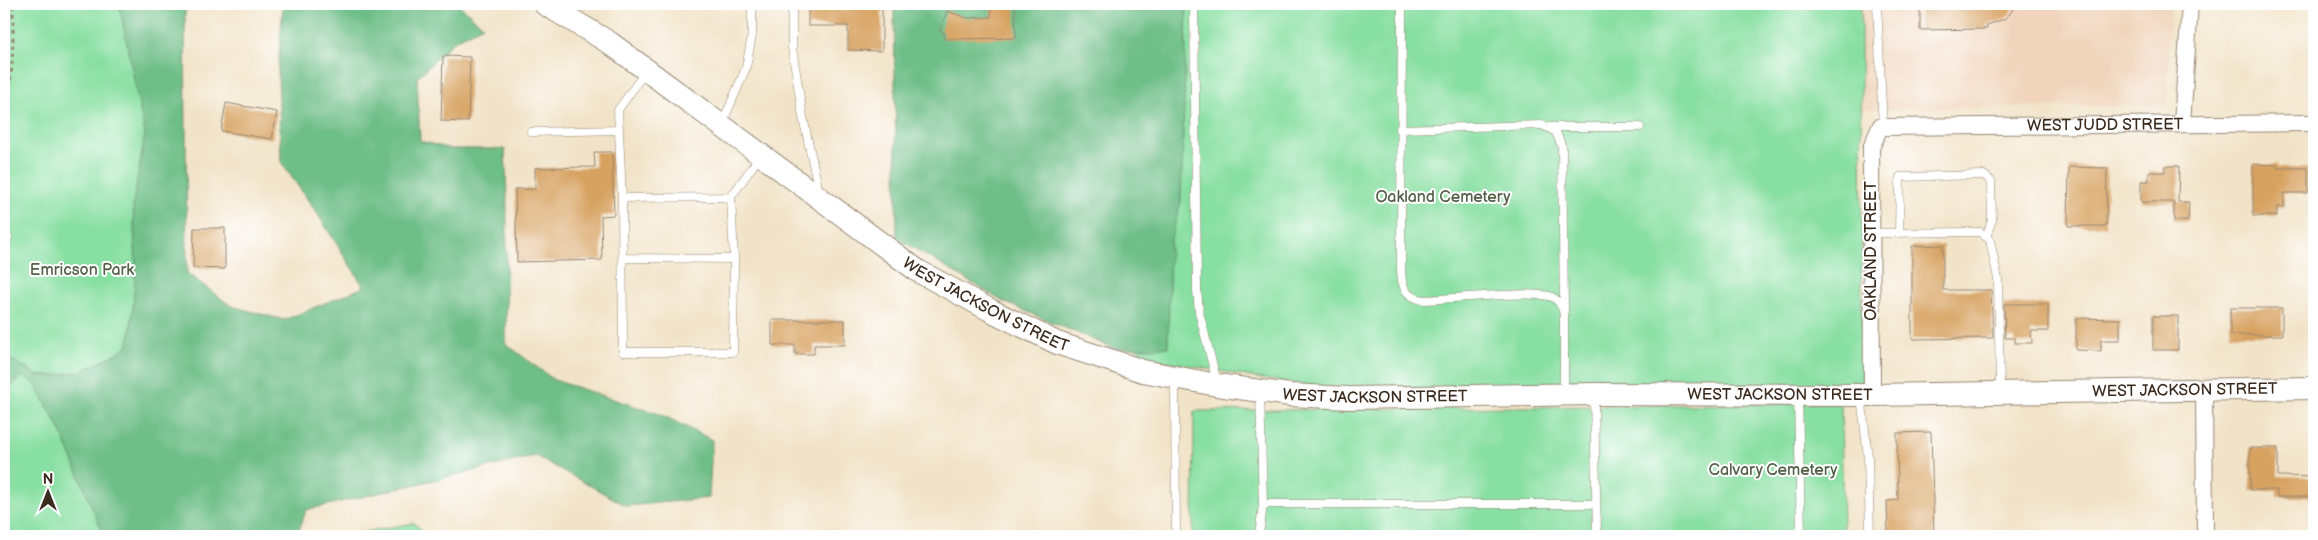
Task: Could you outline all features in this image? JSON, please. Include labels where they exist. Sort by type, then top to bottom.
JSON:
[{"type":"street","name":"WEST JACKSON STREET","points":[[545,4],[610,42],[918,271],[990,310],[1057,343],[1143,371],[1217,385],[1290,395],[1350,398],[1564,394],[2000,393],[2314,388]]},
{"type":"street","points":[[2182,124],[2190,4]]},
{"type":"street","name":"WEST JUDD STREET","points":[[1890,126],[2314,123]]},
{"type":"street","name":"OAKLAND STREET","points":[[1866,394],[1871,234],[1870,148],[1880,127],[1890,126]]},
{"type":"street","points":[[2204,390],[2206,536]]},
{"type":"lane","points":[[722,125],[746,68],[752,35],[752,4]]},
{"type":"lane","points":[[792,4],[792,48],[803,117],[821,199]]},
{"type":"lane","points":[[1194,4],[1197,290],[1199,312],[1217,385]]},
{"type":"lane","points":[[1402,4],[1400,129],[1401,278],[1408,295],[1415,299],[1425,300],[1542,295],[1558,302],[1562,307],[1564,315]]},
{"type":"lane","points":[[1877,4],[1890,126]]},
{"type":"lane","points":[[647,70],[618,110],[622,198],[623,352],[733,352],[734,259],[730,197],[761,154]]},
{"type":"lane","points":[[1400,129],[1542,125],[1549,127],[1640,127]]},
{"type":"lane","points":[[1549,127],[1556,132],[1562,147],[1564,394]]},
{"type":"lane","points":[[531,132],[619,130]]},
{"type":"lane","points":[[1899,233],[1900,177],[1984,175],[1991,181],[1992,220],[1986,237]]},
{"type":"lane","points":[[622,198],[730,197]]},
{"type":"lane","points":[[1871,234],[1980,232],[1990,240],[1998,279],[2000,393]]},
{"type":"lane","points":[[4,250],[8,236]]},
{"type":"lane","points":[[623,258],[734,259]]},
{"type":"lane","points":[[1175,377],[1176,536]]},
{"type":"lane","points":[[1259,536],[1263,504],[1260,391]]},
{"type":"lane","points":[[1594,394],[1596,536]]},
{"type":"lane","points":[[1798,394],[1801,536]]},
{"type":"lane","points":[[1866,394],[1870,536]]},
{"type":"lane","points":[[1263,504],[1596,504]]},
{"type":"path","points":[[4,112],[11,77],[13,4]]},
{"type":"shaded area","points":[[1861,4],[2170,4],[2167,105],[1861,109]]},
{"type":"green space","name":"Emricson Park","points":[[4,4],[159,4],[161,536],[4,536]]},
{"type":"green space","points":[[119,4],[185,4],[187,273],[231,306],[284,320],[364,287],[317,213],[281,162],[278,72],[283,4],[458,4],[483,26],[454,41],[417,78],[420,141],[451,149],[505,149],[507,194],[506,344],[554,380],[662,415],[712,440],[709,498],[627,506],[536,456],[306,510],[297,536],[104,536],[60,429],[35,384],[23,376],[18,379],[9,390],[4,409],[4,355],[39,376],[58,375],[82,371],[114,355],[127,346],[131,329],[136,268],[133,204],[145,134]]},
{"type":"green space","points":[[894,4],[1187,4],[1181,201],[1170,243],[1168,347],[1115,349],[1002,301],[897,238]]},
{"type":"green space","name":"Oakland Cemetery","points":[[1138,4],[1861,4],[1862,384],[1352,391],[1262,379],[1139,356]]},
{"type":"green space","name":"Calvary Cemetery","points":[[1841,403],[1843,536],[1193,536],[1194,411]]},
{"type":"green space","points":[[414,523],[428,536],[349,536],[355,534]]},
{"type":"building","points":[[808,4],[882,4],[882,51],[848,50],[848,26],[808,26]]},
{"type":"building","points":[[991,4],[1015,4],[1016,38],[944,39],[944,32],[940,30],[947,11],[967,18],[991,17]]},
{"type":"building","points":[[1920,4],[2016,4],[2010,14],[2004,19],[1987,25],[1987,29],[1920,30]]},
{"type":"building","points":[[443,56],[470,57],[468,122],[441,121]]},
{"type":"building","points":[[226,103],[277,112],[272,139],[221,131]]},
{"type":"building","points":[[594,152],[612,152],[614,215],[601,216],[602,260],[517,262],[515,189],[535,189],[535,168],[595,167]]},
{"type":"building","points":[[2253,164],[2277,165],[2277,168],[2308,168],[2308,193],[2284,193],[2284,207],[2277,207],[2277,216],[2253,216]]},
{"type":"building","points":[[2165,166],[2179,166],[2178,202],[2189,202],[2188,221],[2174,221],[2174,202],[2141,202],[2141,181],[2149,181],[2149,172],[2165,172]]},
{"type":"building","points":[[2069,167],[2107,168],[2106,226],[2068,226]]},
{"type":"building","points":[[194,228],[225,228],[225,269],[193,268]]},
{"type":"building","points":[[1943,245],[1943,290],[1991,290],[1993,338],[1912,339],[1912,246]]},
{"type":"building","points":[[2004,304],[2048,304],[2048,331],[2031,331],[2032,343],[2015,343],[2015,338],[2005,338]]},
{"type":"building","points":[[2230,308],[2282,308],[2282,335],[2230,335]]},
{"type":"building","points":[[2153,316],[2178,316],[2178,350],[2153,350]]},
{"type":"building","points":[[2076,318],[2120,319],[2120,340],[2101,340],[2101,351],[2076,350]]},
{"type":"building","points":[[772,320],[845,320],[845,345],[814,345],[814,354],[795,354],[795,345],[772,345]]},
{"type":"building","points":[[1931,432],[1934,536],[1888,536],[1887,501],[1898,500],[1897,433]]},
{"type":"building","points":[[2250,448],[2278,448],[2278,476],[2314,477],[2314,497],[2277,497],[2277,490],[2250,490]]}]
